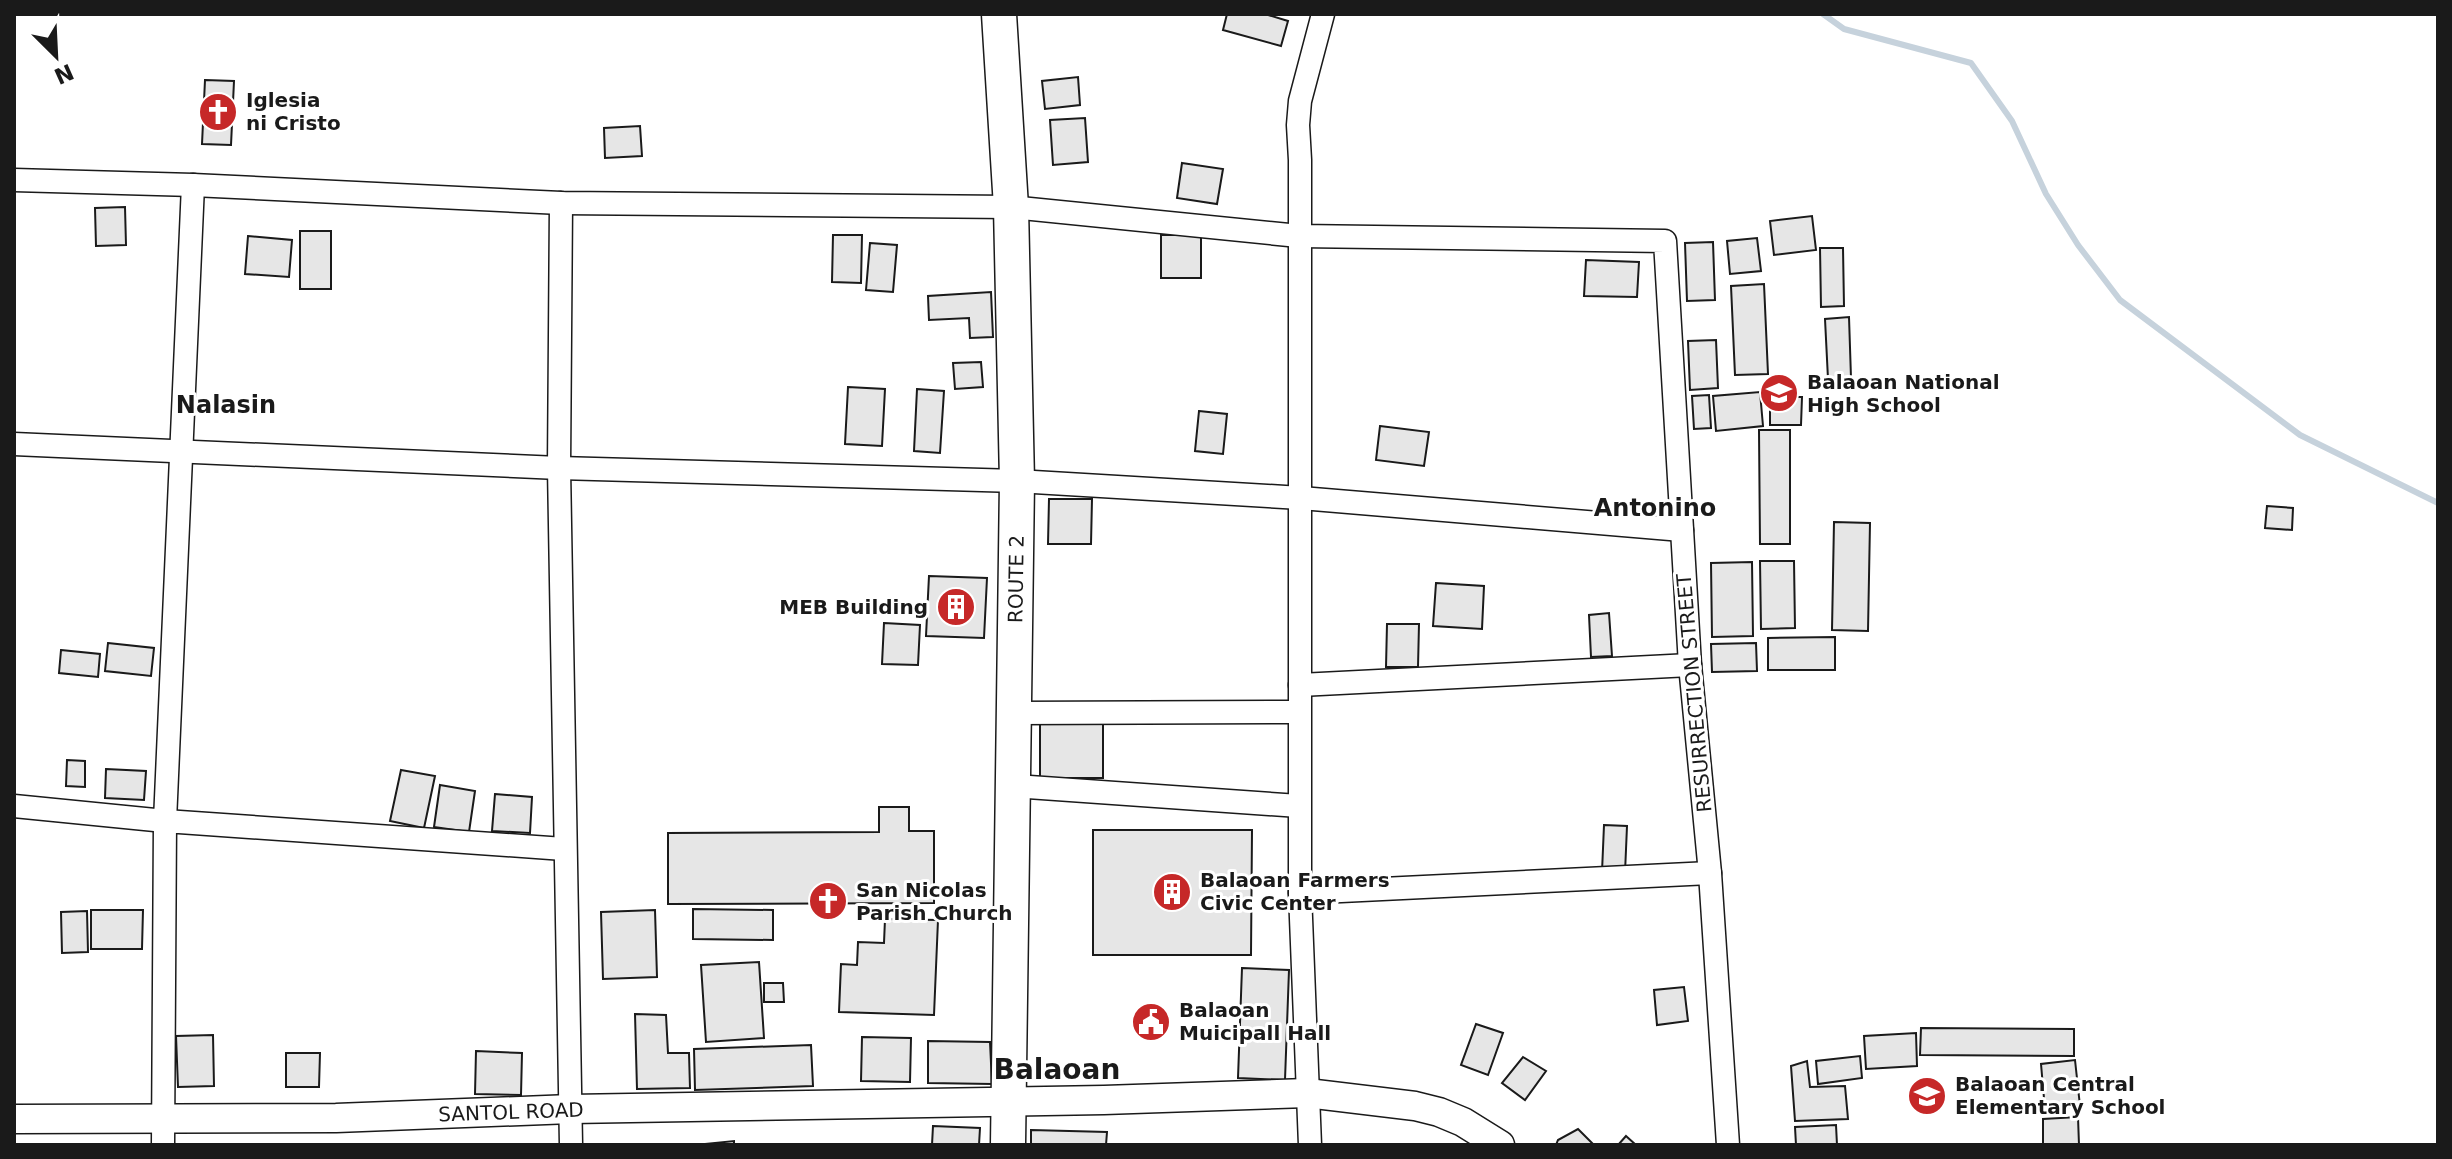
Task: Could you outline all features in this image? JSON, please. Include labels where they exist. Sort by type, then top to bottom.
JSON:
[{"type":"highway","name":"ROUTE 2","points":[[999,14],[1011,207],[1017,481],[1008,1145]]},
{"type":"main road","name":"SANTOL ROAD","points":[[14,1119],[162,1132],[336,1118],[571,1109],[1307,1093],[1415,1106],[1439,1112],[1463,1122],[1500,1145]]},
{"type":"street","points":[[1310,1145],[1300,893],[1298,125],[1300,101],[1323,14]]},
{"type":"street","points":[[14,180],[193,185],[561,203],[1011,207],[1299,236]]},
{"type":"street","points":[[162,1132],[165,821],[193,185]]},
{"type":"street","points":[[561,203],[559,468],[571,1145]]},
{"type":"street","name":"RESURRECTION STREET","points":[[1299,236],[1665,241],[1690,665],[1710,873],[1728,1145]]},
{"type":"street","points":[[14,444],[559,468],[1017,481],[1301,498],[1682,530]]},
{"type":"street","points":[[1300,685],[1690,665]]},
{"type":"street","points":[[1015,713],[1299,712]]},
{"type":"street","points":[[1014,786],[1299,806]]},
{"type":"street","points":[[14,806],[165,821],[564,849]]},
{"type":"street","points":[[1300,893],[1710,873]]},
{"type":"building","points":[[1227,14],[1265,14],[1288,21],[1281,46],[1223,30]]},
{"type":"building","points":[[1078,77],[1080,105],[1045,109],[1042,81]]},
{"type":"building","name":"Iglesia ni Cristo","points":[[205,80],[234,81],[231,145],[202,144]]},
{"type":"building","points":[[1085,118],[1088,162],[1053,165],[1050,120]]},
{"type":"building","points":[[640,126],[642,156],[605,158],[604,128]]},
{"type":"building","points":[[1182,163],[1223,169],[1217,204],[1177,198]]},
{"type":"building","points":[[125,207],[126,245],[96,246],[95,208]]},
{"type":"building","points":[[1812,216],[1816,250],[1774,255],[1770,221]]},
{"type":"building","points":[[300,231],[331,231],[331,289],[300,289]]},
{"type":"building","points":[[833,235],[862,235],[861,283],[832,282]]},
{"type":"building","points":[[1161,235],[1201,235],[1201,278],[1161,278]]},
{"type":"building","points":[[248,236],[292,240],[289,277],[245,274]]},
{"type":"building","points":[[1757,238],[1761,271],[1730,274],[1727,241]]},
{"type":"building","points":[[1713,242],[1715,300],[1687,301],[1685,243]]},
{"type":"building","points":[[870,243],[897,245],[893,292],[866,290]]},
{"type":"building","points":[[1820,248],[1843,248],[1844,306],[1821,307]]},
{"type":"building","points":[[1586,260],[1639,262],[1637,297],[1584,296]]},
{"type":"building","points":[[1764,284],[1768,374],[1735,375],[1731,286]]},
{"type":"building","points":[[991,292],[993,337],[970,338],[969,318],[929,320],[928,296]]},
{"type":"building","points":[[1849,317],[1851,378],[1828,379],[1825,319]]},
{"type":"building","points":[[1716,340],[1718,388],[1690,390],[1688,341]]},
{"type":"building","points":[[981,362],[983,387],[955,389],[953,363]]},
{"type":"building","points":[[848,387],[885,389],[882,446],[845,444]]},
{"type":"building","points":[[917,389],[944,391],[940,453],[914,451]]},
{"type":"building","points":[[1760,392],[1763,426],[1716,431],[1713,396]]},
{"type":"building","points":[[1709,395],[1711,428],[1694,429],[1692,396]]},
{"type":"building","points":[[1770,397],[1802,397],[1801,425],[1770,425]]},
{"type":"building","points":[[1199,411],[1227,414],[1223,454],[1195,451]]},
{"type":"building","points":[[1380,426],[1429,432],[1424,466],[1376,460]]},
{"type":"building","points":[[1759,430],[1790,430],[1790,544],[1760,544]]},
{"type":"building","points":[[1049,499],[1092,499],[1091,544],[1048,544]]},
{"type":"building","points":[[2267,506],[2293,508],[2292,530],[2265,528]]},
{"type":"building","points":[[1834,522],[1870,523],[1868,631],[1832,630]]},
{"type":"building","points":[[1760,561],[1794,561],[1795,628],[1761,629]]},
{"type":"building","points":[[1752,562],[1753,636],[1712,637],[1711,563]]},
{"type":"building","name":"MEB Building","points":[[929,576],[987,578],[984,638],[926,636]]},
{"type":"building","points":[[1436,583],[1484,586],[1482,629],[1433,626]]},
{"type":"building","points":[[1609,613],[1612,656],[1591,657],[1589,615]]},
{"type":"building","points":[[884,623],[920,625],[918,665],[882,664]]},
{"type":"building","points":[[1387,624],[1419,624],[1418,667],[1386,667]]},
{"type":"building","points":[[1835,637],[1835,670],[1768,670],[1768,638]]},
{"type":"building","points":[[108,643],[154,648],[151,676],[105,671]]},
{"type":"building","points":[[1756,643],[1757,671],[1712,672],[1711,644]]},
{"type":"building","points":[[61,650],[100,654],[98,677],[59,673]]},
{"type":"building","points":[[1040,721],[1103,721],[1103,778],[1040,778]]},
{"type":"building","points":[[67,760],[85,761],[85,787],[66,786]]},
{"type":"building","points":[[106,769],[146,771],[144,800],[105,798]]},
{"type":"building","points":[[401,770],[435,776],[424,828],[390,821]]},
{"type":"building","points":[[440,785],[475,791],[469,832],[434,827]]},
{"type":"building","points":[[495,794],[532,797],[530,833],[492,831]]},
{"type":"building","points":[[879,807],[909,807],[909,831],[934,831],[934,903],[668,904],[668,833],[879,832]]},
{"type":"building","points":[[1604,825],[1627,826],[1625,873],[1602,872]]},
{"type":"building","name":"Balaoan Farmers Civic Center","points":[[1093,830],[1252,830],[1251,955],[1093,955]]},
{"type":"building","points":[[693,909],[773,910],[773,940],[693,939]]},
{"type":"building","points":[[91,910],[143,910],[142,949],[91,949]]},
{"type":"building","points":[[655,910],[657,977],[603,979],[601,912]]},
{"type":"building","points":[[87,911],[88,952],[62,953],[61,912]]},
{"type":"building","points":[[885,919],[938,920],[934,1015],[839,1012],[841,964],[857,965],[858,942],[884,943]]},
{"type":"building","points":[[759,962],[764,1038],[706,1042],[701,965]]},
{"type":"building","points":[[1242,968],[1289,970],[1285,1080],[1238,1078]]},
{"type":"building","points":[[764,983],[783,983],[784,1002],[764,1002]]},
{"type":"building","points":[[1684,987],[1688,1021],[1657,1025],[1654,990]]},
{"type":"building","points":[[635,1014],[666,1015],[668,1053],[689,1053],[690,1088],[637,1089]]},
{"type":"building","points":[[1476,1024],[1503,1033],[1488,1075],[1461,1065]]},
{"type":"building","points":[[1921,1028],[2074,1029],[2074,1056],[1920,1055]]},
{"type":"building","points":[[1916,1033],[1917,1066],[1866,1069],[1864,1036]]},
{"type":"building","points":[[213,1035],[214,1086],[178,1087],[176,1036]]},
{"type":"building","points":[[862,1037],[911,1038],[910,1082],[861,1081]]},
{"type":"building","points":[[928,1041],[990,1042],[992,1084],[928,1083]]},
{"type":"building","points":[[811,1045],[813,1086],[695,1090],[694,1049]]},
{"type":"building","points":[[476,1051],[522,1053],[521,1095],[475,1094]]},
{"type":"building","points":[[286,1053],[320,1053],[319,1087],[286,1087]]},
{"type":"building","points":[[1860,1056],[1862,1078],[1818,1084],[1816,1061]]},
{"type":"building","points":[[1523,1057],[1546,1071],[1525,1100],[1502,1083]]},
{"type":"building","points":[[2075,1060],[2080,1106],[2045,1110],[2041,1064]]},
{"type":"building","points":[[1807,1061],[1810,1087],[1845,1086],[1848,1119],[1795,1121],[1791,1066]]},
{"type":"building","points":[[2078,1117],[2079,1145],[2043,1145],[2043,1119]]},
{"type":"building","points":[[1836,1125],[1837,1145],[1796,1145],[1795,1127]]},
{"type":"building","points":[[933,1126],[980,1128],[979,1145],[932,1145]]},
{"type":"building","points":[[1578,1129],[1594,1145],[1556,1145],[1558,1140]]},
{"type":"building","points":[[1031,1130],[1107,1132],[1106,1145],[1031,1145]]},
{"type":"building","points":[[1626,1136],[1636,1145],[1618,1145]]},
{"type":"building","points":[[734,1141],[734,1145],[695,1145]]},
{"type":"waterway","points":[[1823,14],[1844,29],[1971,63],[2012,121],[2046,194],[2078,245],[2120,300],[2300,435],[2438,503]]},
{"type":"place","name":"Iglesia ni Cristo","points":[[218,112]]},
{"type":"place","name":"Balaoan National High School","points":[[1779,393]]},
{"type":"place","name":"MEB Building","points":[[956,607]]},
{"type":"place","name":"Balaoan Farmers Civic Center","points":[[1172,892]]},
{"type":"place","name":"San Nicolas Parish Church","points":[[828,901]]},
{"type":"place","name":"Balaoan Muicipall Hall","points":[[1151,1022]]},
{"type":"place","name":"Balaoan Central Elementary School","points":[[1927,1096]]},
{"type":"district","name":"Nalasin","points":[[226,405]]},
{"type":"district","name":"Antonino","points":[[1655,508]]},
{"type":"district","name":"Balaoan","points":[[1057,1069]]}]
